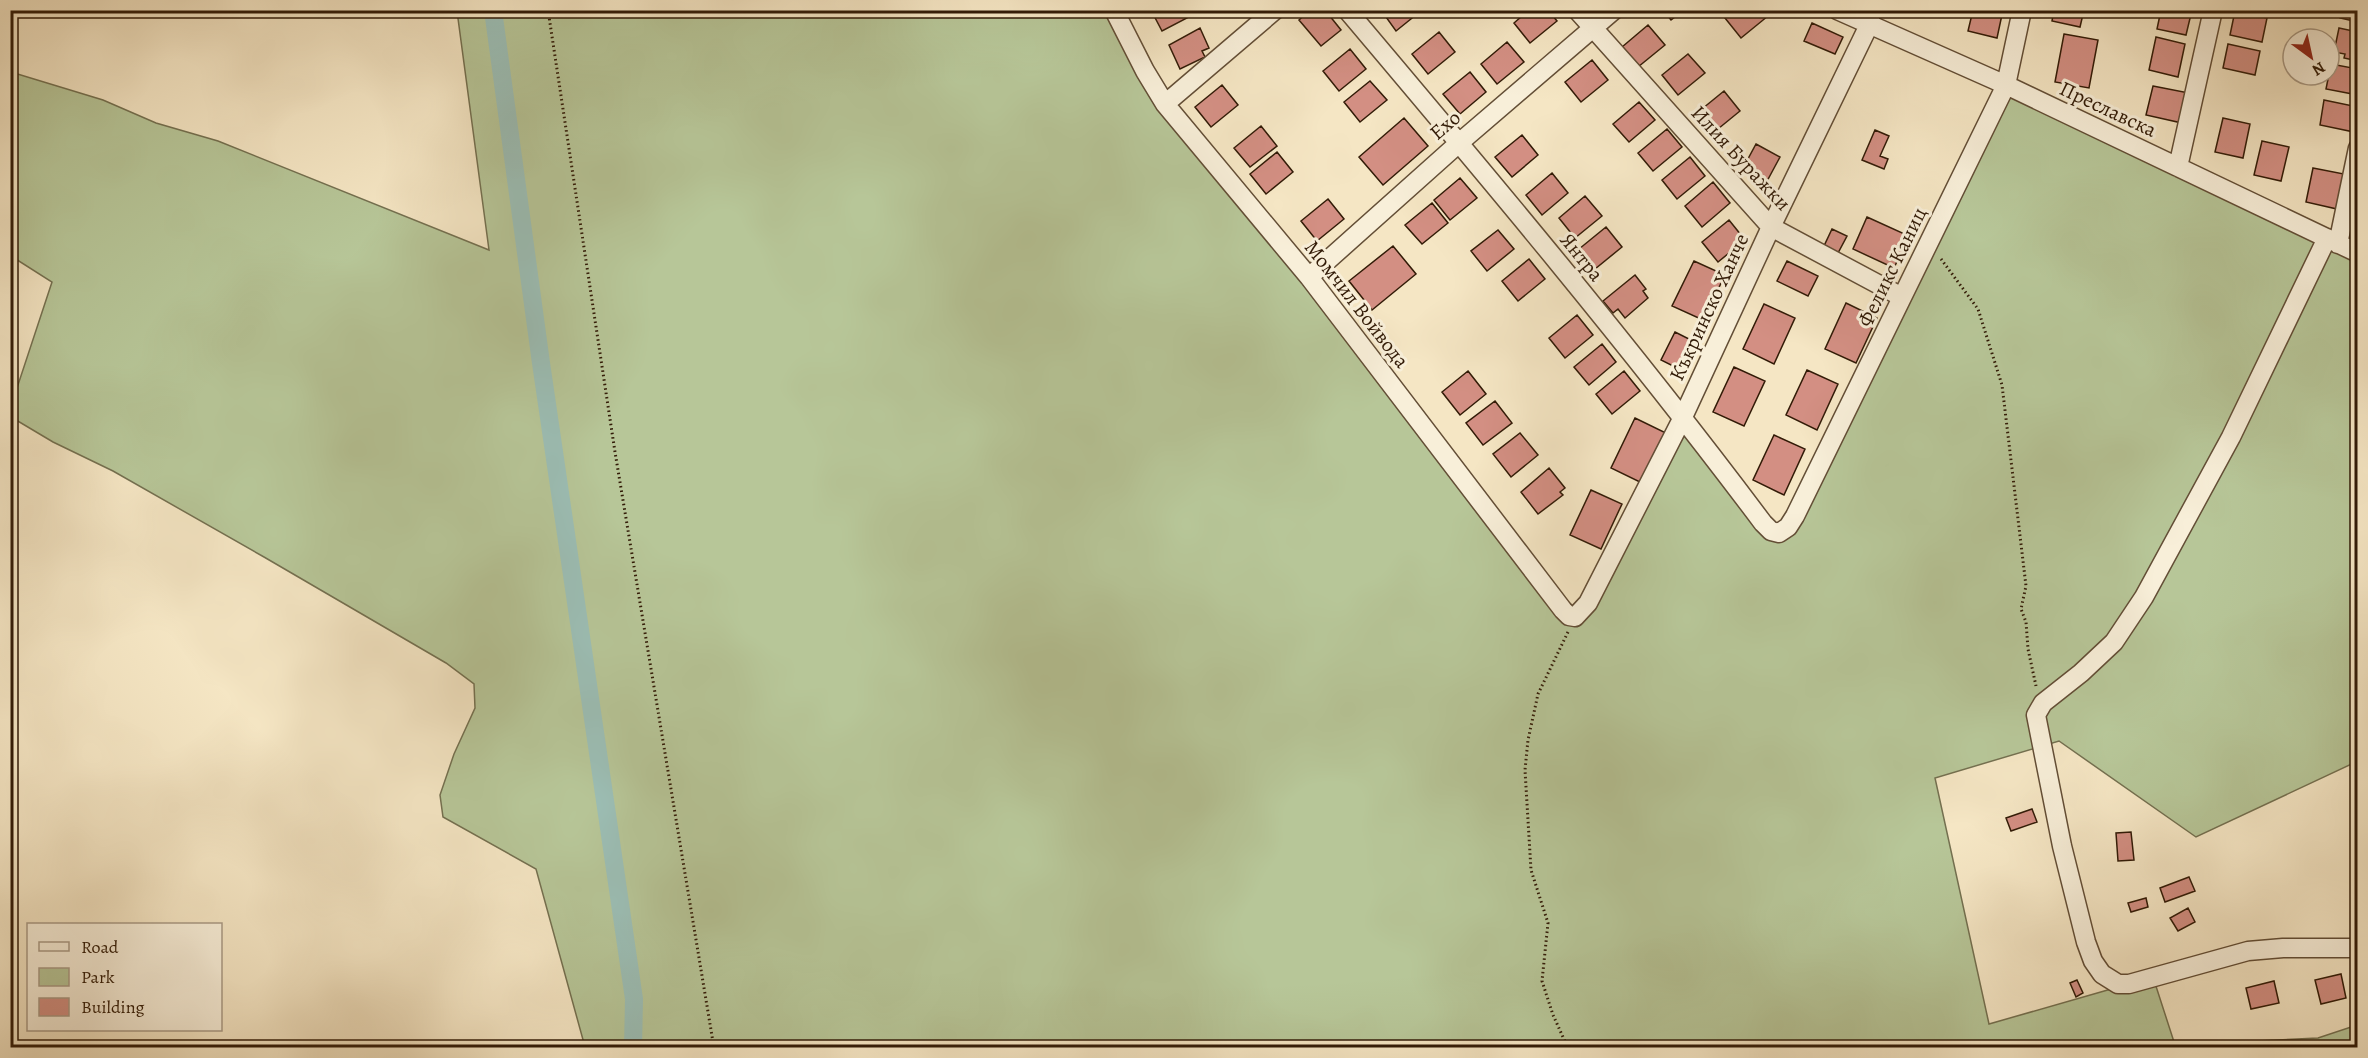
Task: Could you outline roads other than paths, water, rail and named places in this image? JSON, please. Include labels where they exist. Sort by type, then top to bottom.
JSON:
[{"type":"street","name":"Момчил Войвода","points":[[1114,10],[1145,71],[1165,104],[1309,277],[1563,610],[1569,616],[1575,617]]},
{"type":"street","points":[[1165,104],[1275,10]]},
{"type":"street","name":"Янтра","points":[[1347,10],[1459,142],[1683,417],[1763,523],[1771,531],[1779,533]]},
{"type":"street","name":"Илия Буражки","points":[[1577,10],[1771,227],[1902,297]]},
{"type":"street","name":"Ехо","points":[[1309,277],[1459,142],[1614,10]]},
{"type":"street","name":"Преславска","points":[[1837,10],[1870,18],[2358,253]]},
{"type":"street","name":"Феликс Каниц","points":[[1779,533],[1788,527],[1795,516],[2006,85],[2022,10]]},
{"type":"street","points":[[2178,167],[2213,10]]},
{"type":"street","name":"Къкринско Ханче","points":[[1575,617],[1588,603],[1683,417],[1870,18]]},
{"type":"street","points":[[2358,148],[2332,241],[2231,437],[2144,597],[2114,642],[2043,703],[2036,715],[2062,846],[2086,942],[2093,962],[2111,981],[2118,984],[2129,984],[2248,951],[2283,948],[2358,948]]},
{"type":"waterway","points":[[493,10],[541,363],[634,999],[633,1048]]}]
